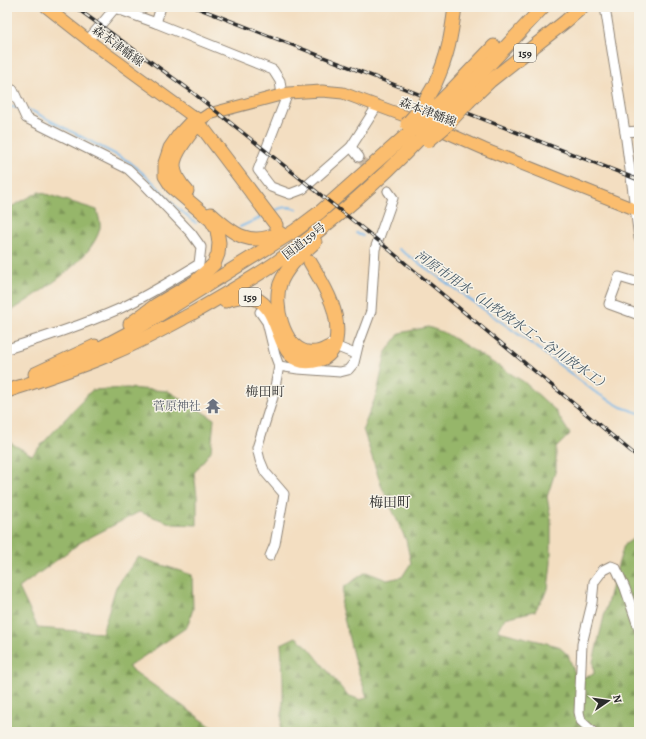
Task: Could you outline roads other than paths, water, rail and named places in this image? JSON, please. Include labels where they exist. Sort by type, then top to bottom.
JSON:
[{"type":"highway","name":"159","points":[[454,7],[450,44],[444,65],[429,96],[421,108],[416,135],[446,126],[460,96],[490,81],[582,7]]},
{"type":"highway","name":"国道159号","points":[[7,386],[67,365],[110,344],[193,295],[296,230],[416,135],[460,96],[531,12],[543,7]]},
{"type":"highway","name":"159","points":[[197,121],[184,140],[176,156],[174,166],[175,175],[180,183],[216,218],[242,236],[250,239],[261,240],[270,238],[285,231],[296,230]]},
{"type":"highway","name":"159","points":[[7,386],[96,346],[156,305],[195,282],[214,264],[218,254],[219,243],[217,230],[211,220],[172,187],[165,176],[165,163],[170,148],[179,135],[197,121]]},
{"type":"highway","points":[[197,121],[278,224]]},
{"type":"highway","name":"国道159号","points":[[7,391],[50,377],[113,353],[153,335],[229,293],[274,264],[315,233],[375,182],[408,151],[416,135]]},
{"type":"highway","name":"159","points":[[332,345],[321,351],[312,353],[296,348],[290,342],[281,320],[278,294],[280,286],[287,270],[294,262],[363,198],[375,182]]},
{"type":"highway","points":[[308,263],[329,306],[332,329],[332,345]]},
{"type":"highway","name":"159","points":[[50,377],[56,378],[119,354],[170,330],[231,298],[242,296],[254,297],[263,302],[270,311],[284,348],[295,358],[307,362],[323,359],[330,354],[332,345]]},
{"type":"main road","name":"森本津幡線","points":[[46,7],[197,121],[209,114],[285,94],[322,91],[343,93],[441,130],[484,149],[638,211]]},
{"type":"street","points":[[156,23],[161,7]]},
{"type":"street","points":[[605,7],[638,211],[639,238]]},
{"type":"street","points":[[88,40],[114,8],[156,23],[273,70],[280,81],[285,94],[258,170],[271,187],[290,194],[303,188],[351,147],[377,106]]},
{"type":"street","points":[[7,89],[13,90],[26,118],[128,169],[191,233],[201,247],[199,264],[166,285],[119,309],[7,349]]},
{"type":"street","points":[[626,132],[639,131]]},
{"type":"street","points":[[351,147],[359,157]]},
{"type":"street","points":[[279,366],[340,372],[348,370],[354,363],[355,354],[371,311],[375,249],[393,198],[388,191]]},
{"type":"street","points":[[639,283],[619,277],[609,304],[639,315]]},
{"type":"street","points":[[260,312],[267,322],[279,366],[273,396],[257,448],[265,472],[284,494],[275,544],[270,556]]},
{"type":"street","points":[[332,345],[355,354]]},
{"type":"street","points":[[593,732],[582,721],[579,712],[581,654],[584,632],[592,603],[594,582],[603,570],[611,566],[616,568],[625,588],[639,629]]},
{"type":"waterway","name":"河原市用水（山牧放水工～谷川放水工）","points":[[7,106],[18,108]]},
{"type":"waterway","name":"河原市用水（山牧放水工～谷川放水工）","points":[[26,110],[32,111],[130,162],[155,184],[175,206],[196,223]]},
{"type":"waterway","name":"河原市用水（山牧放水工～谷川放水工）","points":[[272,212],[278,209],[290,207],[296,209]]},
{"type":"waterway","name":"河原市用水（山牧放水工～谷川放水工）","points":[[240,227],[264,216]]},
{"type":"waterway","name":"河原市用水（山牧放水工～谷川放水工）","points":[[356,233],[363,236]]},
{"type":"waterway","name":"河原市用水（山牧放水工～谷川放水工）","points":[[399,249],[532,344],[595,392],[621,407],[639,413]]},
{"type":"tunnel","points":[[359,157],[388,191]]},
{"type":"railway","points":[[75,7],[187,88],[381,243],[639,458]]},
{"type":"railway","points":[[195,7],[639,180]]},
{"type":"place","name":"菅原神社","points":[[213,406]]},
{"type":"district","name":"梅田町","points":[[265,391]]},
{"type":"district","name":"梅田町","points":[[390,502]]}]
